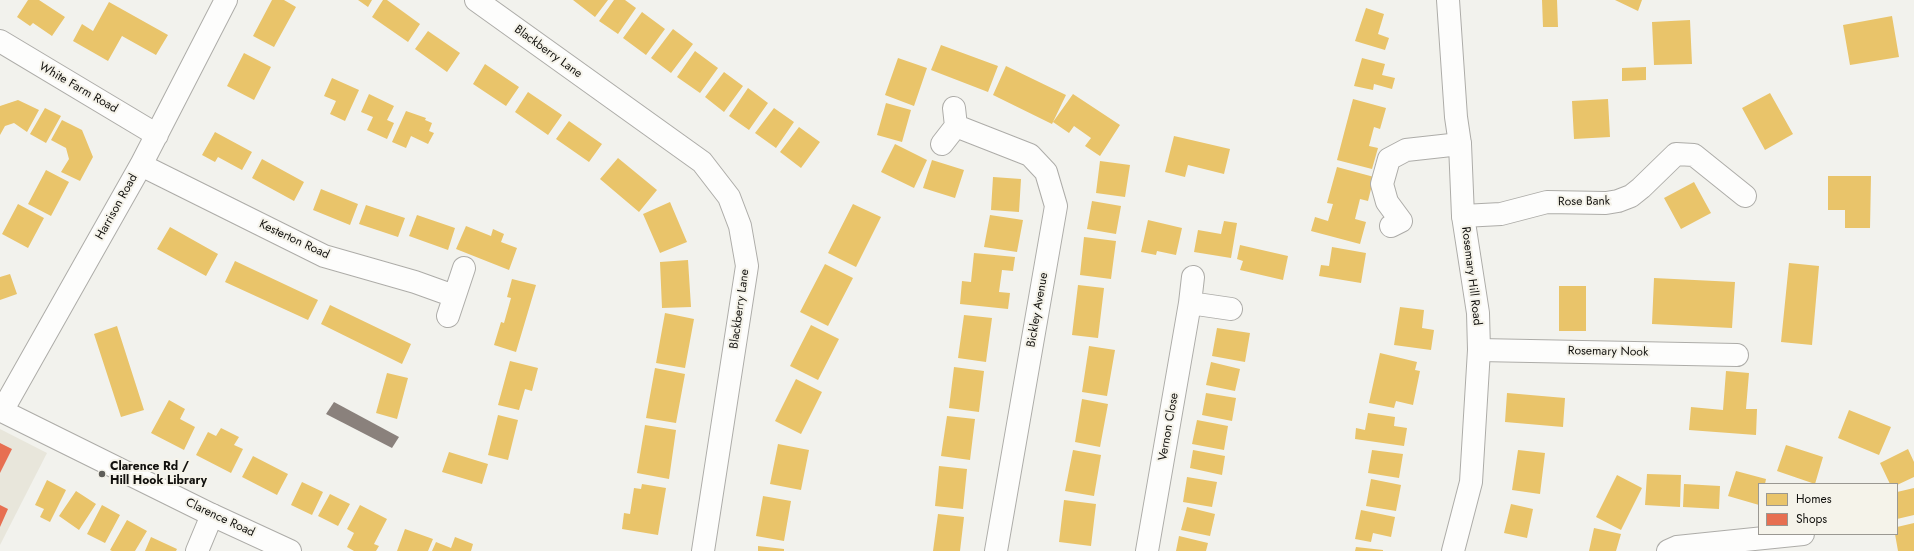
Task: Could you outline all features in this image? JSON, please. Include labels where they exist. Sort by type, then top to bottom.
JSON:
[{"type":"street","name":"Harrison Road","points":[[1,410],[141,165],[226,0]]},
{"type":"street","name":"Blackberry Lane","points":[[476,0],[702,162],[729,197],[740,226],[747,266],[703,551]]},
{"type":"street","name":"Rosemary Hill Road","points":[[1448,0],[1456,117],[1460,144],[1463,216],[1478,313],[1479,350],[1471,482],[1453,551]]},
{"type":"street","name":"White Farm Road","points":[[3,50],[157,135]]},
{"type":"street","name":"Bickley Avenue","points":[[942,144],[955,117],[1030,155],[1046,172],[1056,206],[996,551]]},
{"type":"street","points":[[1391,226],[1401,221],[1387,202],[1382,184],[1389,160],[1406,150],[1460,144]]},
{"type":"street","name":"Rose Bank","points":[[1463,216],[1501,214],[1547,202],[1606,203],[1618,201],[1631,196],[1641,188],[1676,154],[1694,155],[1745,196]]},
{"type":"street","name":"Kesterton Road","points":[[141,165],[324,256],[415,282],[451,306],[464,268]]},
{"type":"street","name":"Vernon Close","points":[[1147,551],[1190,303],[1193,277]]},
{"type":"street","points":[[1190,303],[1231,308]]},
{"type":"street","name":"Rosemary Nook","points":[[1479,350],[1737,355]]},
{"type":"street","name":"Clarence Road","points":[[1,410],[212,515],[290,551]]},
{"type":"street","points":[[197,551],[212,515]]},
{"type":"street","points":[[1668,551],[1677,547],[1793,535]]},
{"type":"shaded area","points":[[0,429],[47,453],[0,545]]},
{"type":"building: Homes","points":[[28,0],[39,0],[65,17],[52,36],[33,23],[30,26],[17,17]]},
{"type":"building: Homes","points":[[272,0],[284,0],[296,7],[274,47],[253,36]]},
{"type":"building: Homes","points":[[358,0],[372,0],[368,7]]},
{"type":"building: Homes","points":[[383,0],[387,0],[420,24],[408,42],[372,17]]},
{"type":"building: Homes","points":[[573,0],[608,0],[595,17]]},
{"type":"building: Homes","points":[[614,0],[625,0],[636,8],[618,34],[599,21]]},
{"type":"building: Homes","points":[[1542,0],[1557,0],[1558,27],[1543,27]]},
{"type":"building: Homes","points":[[1615,0],[1642,0],[1638,11]]},
{"type":"building: Homes","points":[[109,2],[168,35],[156,55],[122,36],[108,61],[73,41],[82,24],[93,31]]},
{"type":"building: Homes","points":[[1366,8],[1384,14],[1378,34],[1389,38],[1385,50],[1355,41]]},
{"type":"building: Homes","points":[[642,12],[665,29],[646,55],[623,38]]},
{"type":"building: Homes","points":[[1892,16],[1899,57],[1850,65],[1843,25]]},
{"type":"building: Homes","points":[[1690,20],[1692,64],[1654,65],[1652,22]]},
{"type":"building: Homes","points":[[673,29],[693,44],[671,73],[651,58]]},
{"type":"building: Homes","points":[[428,31],[460,53],[447,72],[415,49]]},
{"type":"building: Homes","points":[[941,45],[998,66],[988,92],[931,70]]},
{"type":"building: Homes","points":[[695,51],[718,68],[700,93],[677,77]]},
{"type":"building: Homes","points":[[244,53],[271,67],[254,100],[227,86]]},
{"type":"building: Homes","points":[[898,58],[927,68],[914,106],[885,95]]},
{"type":"building: Homes","points":[[1362,58],[1385,64],[1382,75],[1395,78],[1392,89],[1374,84],[1373,90],[1354,86]]},
{"type":"building: Homes","points":[[485,64],[519,87],[506,106],[473,84]]},
{"type":"building: Homes","points":[[1006,66],[1066,95],[1052,124],[993,95]]},
{"type":"building: Homes","points":[[1646,67],[1646,80],[1622,81],[1622,68]]},
{"type":"building: Homes","points":[[724,72],[743,86],[724,112],[705,97]]},
{"type":"building: Homes","points":[[332,78],[359,90],[345,121],[330,114],[336,101],[324,96]]},
{"type":"building: Homes","points":[[748,88],[768,103],[749,130],[729,116]]},
{"type":"building: Homes","points":[[528,92],[562,115],[548,135],[515,112]]},
{"type":"building: Homes","points":[[1770,93],[1793,134],[1765,150],[1742,108]]},
{"type":"building: Homes","points":[[369,94],[394,106],[387,120],[394,123],[387,139],[367,130],[373,117],[361,112]]},
{"type":"building: Homes","points":[[1073,94],[1120,125],[1100,156],[1085,146],[1091,138],[1074,126],[1069,133],[1053,122]]},
{"type":"building: Homes","points":[[1353,99],[1386,108],[1380,129],[1374,127],[1369,146],[1378,148],[1372,169],[1337,160]]},
{"type":"building: Homes","points":[[1608,99],[1610,137],[1574,139],[1572,101]]},
{"type":"building: Homes","points":[[18,100],[39,110],[27,132],[14,123],[5,126],[0,135],[0,106]]},
{"type":"building: Homes","points":[[886,103],[911,110],[902,142],[877,135]]},
{"type":"building: Homes","points":[[45,108],[61,116],[46,143],[30,134]]},
{"type":"building: Homes","points":[[774,108],[794,122],[776,148],[755,133]]},
{"type":"building: Homes","points":[[406,111],[426,118],[425,120],[432,123],[429,131],[434,133],[428,144],[411,136],[406,148],[392,142]]},
{"type":"building: Homes","points":[[62,120],[82,130],[93,157],[80,181],[61,172],[69,159],[66,148],[51,140]]},
{"type":"building: Homes","points":[[569,121],[602,144],[589,162],[556,139]]},
{"type":"building: Homes","points":[[799,127],[820,142],[801,168],[780,152]]},
{"type":"building: Homes","points":[[215,132],[252,152],[242,170],[218,157],[215,162],[202,155]]},
{"type":"building: Homes","points":[[1174,136],[1230,149],[1224,174],[1188,165],[1185,177],[1165,172]]},
{"type":"building: Homes","points":[[895,144],[927,160],[914,188],[881,172]]},
{"type":"building: Homes","points":[[618,158],[657,190],[639,212],[600,179]]},
{"type":"building: Homes","points":[[262,159],[304,182],[294,201],[252,178]]},
{"type":"building: Homes","points":[[932,160],[964,170],[955,198],[923,188]]},
{"type":"building: Homes","points":[[1100,161],[1130,165],[1125,197],[1096,193]]},
{"type":"building: Homes","points":[[1337,167],[1374,177],[1368,201],[1360,199],[1355,219],[1366,222],[1360,244],[1311,231],[1315,217],[1328,221],[1333,204],[1327,203]]},
{"type":"building: Homes","points":[[46,170],[69,182],[51,216],[28,204]]},
{"type":"building: Homes","points":[[1828,176],[1871,176],[1870,228],[1845,228],[1845,210],[1828,210]]},
{"type":"building: Homes","points":[[993,177],[1021,179],[1019,212],[991,210]]},
{"type":"building: Homes","points":[[1694,182],[1711,213],[1681,229],[1664,198]]},
{"type":"building: Homes","points":[[321,189],[358,204],[350,225],[313,210]]},
{"type":"building: Homes","points":[[1092,201],[1121,206],[1116,234],[1087,229]]},
{"type":"building: Homes","points":[[670,202],[687,242],[660,253],[643,214]]},
{"type":"building: Homes","points":[[18,204],[44,218],[28,248],[2,234]]},
{"type":"building: Homes","points":[[853,204],[881,217],[856,267],[828,253]]},
{"type":"building: Homes","points":[[366,205],[405,218],[398,237],[359,224]]},
{"type":"building: Homes","points":[[417,215],[455,228],[448,250],[409,236]]},
{"type":"building: Homes","points":[[990,215],[1023,220],[1017,252],[984,247]]},
{"type":"building: Homes","points":[[1148,220],[1182,228],[1176,255],[1157,251],[1156,255],[1141,252]]},
{"type":"building: Homes","points":[[1224,221],[1237,223],[1231,258],[1194,252],[1198,230],[1221,234]]},
{"type":"building: Homes","points":[[466,226],[491,236],[493,229],[504,234],[501,242],[517,248],[509,270],[456,249]]},
{"type":"building: Homes","points":[[170,227],[218,254],[206,276],[157,249]]},
{"type":"building: Homes","points":[[1084,237],[1116,241],[1111,279],[1080,275]]},
{"type":"building: Homes","points":[[1240,245],[1288,256],[1283,280],[1240,270],[1243,261],[1237,259]]},
{"type":"building: Homes","points":[[1332,247],[1366,253],[1361,283],[1319,276],[1321,265],[1329,266]]},
{"type":"building: Homes","points":[[974,253],[1015,257],[1013,271],[1002,270],[999,292],[1010,293],[1008,309],[960,304],[962,281],[971,282]]},
{"type":"building: Homes","points":[[688,260],[691,307],[662,308],[660,262]]},
{"type":"building: Homes","points":[[235,261],[318,300],[308,320],[225,282]]},
{"type":"building: Homes","points":[[1789,263],[1819,266],[1812,345],[1781,342]]},
{"type":"building: Homes","points":[[825,264],[853,278],[828,326],[800,312]]},
{"type":"building: Homes","points":[[10,274],[17,294],[0,300],[0,277]]},
{"type":"building: Homes","points":[[1654,278],[1735,282],[1732,328],[1652,324]]},
{"type":"building: Homes","points":[[512,279],[536,285],[516,352],[494,345],[501,322],[504,323],[511,298],[507,297]]},
{"type":"building: Homes","points":[[1078,285],[1104,288],[1098,338],[1072,335]]},
{"type":"building: Homes","points":[[1559,286],[1586,286],[1586,331],[1559,331]]},
{"type":"building: Homes","points":[[330,305],[411,344],[402,364],[321,324]]},
{"type":"building: Homes","points":[[1400,307],[1424,310],[1422,328],[1434,330],[1431,350],[1394,345]]},
{"type":"building: Homes","points":[[665,313],[694,319],[685,368],[656,363]]},
{"type":"building: Homes","points":[[964,315],[992,318],[986,362],[958,358]]},
{"type":"building: Homes","points":[[811,325],[839,339],[818,380],[790,366]]},
{"type":"building: Homes","points":[[117,326],[144,410],[121,417],[94,334]]},
{"type":"building: Homes","points":[[1217,328],[1250,333],[1245,362],[1212,356]]},
{"type":"building: Homes","points":[[1089,346],[1115,350],[1107,396],[1082,392]]},
{"type":"building: Homes","points":[[1380,353],[1417,362],[1415,370],[1420,371],[1413,405],[1396,401],[1394,408],[1369,403]]},
{"type":"building: Homes","points":[[510,361],[538,368],[532,391],[525,389],[519,410],[498,405]]},
{"type":"building: Homes","points":[[1211,362],[1240,369],[1235,391],[1206,385]]},
{"type":"building: Homes","points":[[954,367],[984,371],[979,412],[949,408]]},
{"type":"building: Homes","points":[[655,368],[685,374],[676,423],[646,418]]},
{"type":"building: Homes","points":[[1726,371],[1749,373],[1746,409],[1757,409],[1756,435],[1689,430],[1691,407],[1723,410]]},
{"type":"building: Homes","points":[[387,373],[408,378],[397,419],[376,413]]},
{"type":"building: Homes","points":[[796,379],[822,392],[801,434],[775,421]]},
{"type":"building: Homes","points":[[1206,393],[1236,398],[1232,421],[1202,415]]},
{"type":"building: Homes","points":[[1507,393],[1565,398],[1563,427],[1505,422]]},
{"type":"building: Homes","points":[[1082,399],[1108,404],[1100,447],[1075,442]]},
{"type":"building: Homes","points":[[169,400],[185,409],[180,419],[195,427],[184,450],[151,433]]},
{"type":"building: Homes","points":[[1849,410],[1891,427],[1879,455],[1838,438]]},
{"type":"building: Homes","points":[[1368,413],[1395,417],[1394,426],[1407,428],[1404,446],[1355,439],[1356,428],[1365,430]]},
{"type":"building: Homes","points":[[498,415],[518,420],[508,460],[488,455]]},
{"type":"building: Homes","points":[[947,416],[975,419],[970,460],[941,456]]},
{"type":"building: Homes","points":[[1197,420],[1228,426],[1224,450],[1192,444]]},
{"type":"building: Homes","points":[[645,425],[676,430],[669,479],[637,473]]},
{"type":"building: Homes","points":[[221,428],[239,437],[234,445],[243,449],[231,473],[196,455],[208,432],[216,436]]},
{"type":"building: Homes","points":[[778,444],[809,450],[801,490],[770,484]]},
{"type":"building: Homes","points":[[1786,445],[1823,457],[1815,483],[1777,471]]},
{"type":"building: Homes","points":[[1908,449],[1914,462],[1914,477],[1898,485],[1898,483],[1890,483],[1880,463]]},
{"type":"building: Homes","points":[[1073,450],[1101,455],[1094,496],[1065,491]]},
{"type":"building: Homes","points":[[1193,450],[1225,456],[1222,475],[1190,468]]},
{"type":"building: Homes","points":[[1372,450],[1403,454],[1399,478],[1368,473]]},
{"type":"building: Homes","points":[[1518,450],[1545,453],[1540,494],[1512,490]]},
{"type":"building: Homes","points":[[449,452],[488,464],[482,484],[442,472]]},
{"type":"building: Homes","points":[[253,456],[288,474],[277,495],[242,477]]},
{"type":"building: Homes","points":[[939,466],[967,469],[963,509],[935,506]]},
{"type":"building: Homes","points":[[1736,471],[1766,479],[1765,483],[1758,483],[1758,505],[1728,496]]},
{"type":"building: Homes","points":[[1647,474],[1681,475],[1680,507],[1645,505]]},
{"type":"building: Homes","points":[[1617,475],[1642,488],[1621,530],[1596,517]]},
{"type":"building: Homes","points":[[1187,477],[1217,482],[1212,507],[1183,502]]},
{"type":"building: Homes","points":[[1371,479],[1401,485],[1396,511],[1366,506]]},
{"type":"building: Homes","points":[[47,480],[66,490],[50,522],[40,517],[44,509],[35,505]]},
{"type":"building: Homes","points":[[302,482],[323,492],[312,515],[291,505]]},
{"type":"building: Homes","points":[[642,484],[666,488],[658,535],[622,529],[624,513],[630,514],[634,488],[641,489]]},
{"type":"building: Homes","points":[[1684,484],[1720,486],[1719,509],[1683,507]]},
{"type":"building: Homes","points":[[1914,488],[1914,515],[1898,519],[1898,492]]},
{"type":"building: Homes","points":[[76,491],[96,504],[79,530],[59,516]]},
{"type":"building: Homes","points":[[330,494],[350,504],[338,526],[318,516]]},
{"type":"building: Homes","points":[[763,496],[791,501],[784,541],[756,536]]},
{"type":"building: Homes","points":[[1064,500],[1096,504],[1091,546],[1059,542]]},
{"type":"building: Homes","points":[[1511,504],[1533,509],[1527,538],[1504,533]]},
{"type":"building: Homes","points":[[102,505],[120,515],[105,543],[87,534]]},
{"type":"building: Homes","points":[[360,505],[387,519],[374,544],[379,546],[376,551],[354,551],[347,547],[354,533],[347,529]]},
{"type":"building: Homes","points":[[1187,507],[1215,514],[1210,536],[1181,530]]},
{"type":"building: Homes","points":[[1361,510],[1395,517],[1391,537],[1373,533],[1371,542],[1355,539]]},
{"type":"building: Homes","points":[[938,514],[964,517],[960,551],[933,551]]},
{"type":"building: Homes","points":[[127,520],[147,531],[135,551],[110,550]]},
{"type":"building: Homes","points":[[1914,523],[1914,551],[1898,551],[1895,535],[1898,535],[1898,527]]},
{"type":"building: Homes","points":[[1594,528],[1621,534],[1616,551],[1589,551]]},
{"type":"building: Homes","points":[[405,529],[433,539],[428,551],[397,551]]},
{"type":"building: Homes","points":[[1179,536],[1208,543],[1206,551],[1176,551]]},
{"type":"building: Homes","points":[[151,537],[177,549],[176,551],[145,551]]},
{"type":"building: Homes","points":[[455,537],[473,544],[471,551],[432,551],[436,542],[451,548]]},
{"type":"building: Homes","points":[[758,546],[784,549],[784,551],[758,551]]},
{"type":"building: Homes","points":[[1356,547],[1383,550],[1383,551],[1355,551]]},
{"type":"building: Shops","points":[[0,443],[12,449],[0,473]]},
{"type":"building: Shops","points":[[0,505],[8,509],[0,527]]},
{"type":"building: Industry","points":[[334,402],[399,437],[392,448],[326,414]]},
{"type":"place","name":"Clarence Rd / Hill Hook Library","points":[[102,474]]}]
